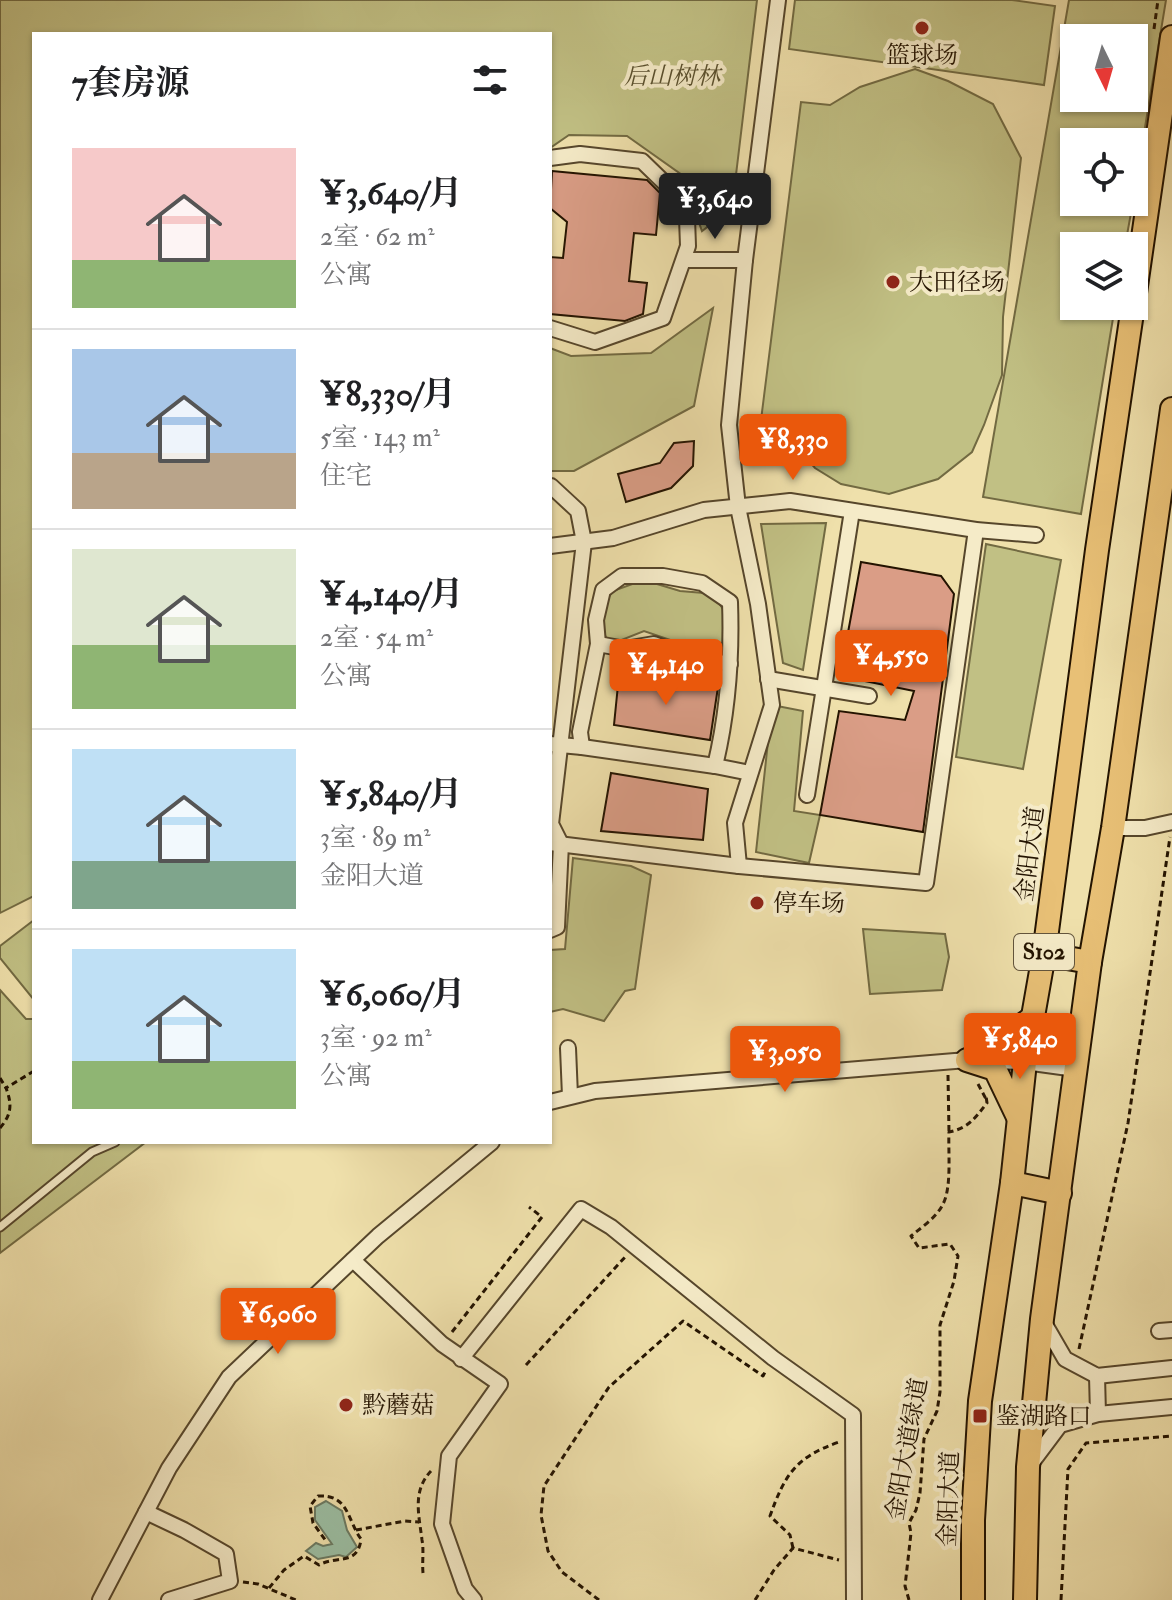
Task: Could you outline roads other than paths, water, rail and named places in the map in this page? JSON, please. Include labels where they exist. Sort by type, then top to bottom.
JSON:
[{"type":"main road","points":[[1144,232],[1172,37]]},
{"type":"main road","name":"金阳大道","points":[[973,1600],[973,1520],[980,1401],[1131,320]]},
{"type":"main road","name":"S102","points":[[1025,1600],[1028,1467],[1042,1319],[1090,962],[1113,828],[1172,415]]},
{"type":"main road","points":[[1044,954],[1090,962]]},
{"type":"main road","points":[[999,1043],[1032,1018]]},
{"type":"main road","points":[[967,1060],[995,1069],[1018,1117]]},
{"type":"main road","points":[[1012,1183],[1060,1193]]},
{"type":"street","points":[[739,866],[735,823],[772,705],[758,604],[738,507],[729,425],[745,260],[778,0]]},
{"type":"street","points":[[552,158],[580,154],[642,161],[676,194],[687,218],[688,246],[663,318],[595,342],[552,329]]},
{"type":"street","points":[[685,260],[745,260]]},
{"type":"street","points":[[552,487],[578,511],[584,542],[556,745],[552,808]]},
{"type":"street","points":[[552,546],[613,538],[704,510],[790,501],[976,530],[1036,535]]},
{"type":"street","points":[[807,795],[852,511]]},
{"type":"street","points":[[552,929],[557,927],[555,843],[739,866],[926,883],[976,530]]},
{"type":"street","points":[[582,747],[580,732],[598,644],[596,620],[603,590],[622,576],[663,576],[702,583],[730,602],[730,664],[725,726],[715,766]]},
{"type":"street","points":[[598,644],[625,649],[654,644],[684,655],[730,664]]},
{"type":"street","points":[[768,679],[869,696]]},
{"type":"street","points":[[556,745],[750,773]]},
{"type":"street","points":[[1113,828],[1145,828],[1172,823]]},
{"type":"street","points":[[967,1060],[999,1043]]},
{"type":"street","points":[[568,1048],[570,1096]]},
{"type":"street","points":[[552,1101],[595,1091],[967,1060],[1025,1062],[1076,1069]]},
{"type":"street","points":[[100,1600],[169,1468],[229,1377],[353,1260],[490,1144]]},
{"type":"street","points":[[461,1359],[581,1209],[611,1227],[773,1358],[853,1415],[854,1600]]},
{"type":"street","points":[[353,1260],[442,1344],[500,1384],[449,1456],[442,1524],[465,1589],[474,1600]]},
{"type":"street","points":[[1042,1319],[1065,1359],[1097,1376],[1172,1368]]},
{"type":"street","points":[[1097,1376],[1098,1414]]},
{"type":"street","points":[[1028,1467],[1060,1425],[1098,1414],[1172,1407]]},
{"type":"street","points":[[146,1512],[226,1554],[230,1581],[169,1600]]},
{"type":"lane","points":[[0,1227],[92,1152],[110,1144]]},
{"type":"place","name":"篮球场","points":[[922,28]]},
{"type":"place","name":"大田径场","points":[[893,282]]},
{"type":"place","name":"停车场","points":[[757,903]]},
{"type":"place","name":"黔蘑菇","points":[[346,1405]]},
{"type":"place","name":"鉴湖路口","points":[[980,1416]]},
{"type":"park label","name":"后山树林","points":[[672,76]]}]
